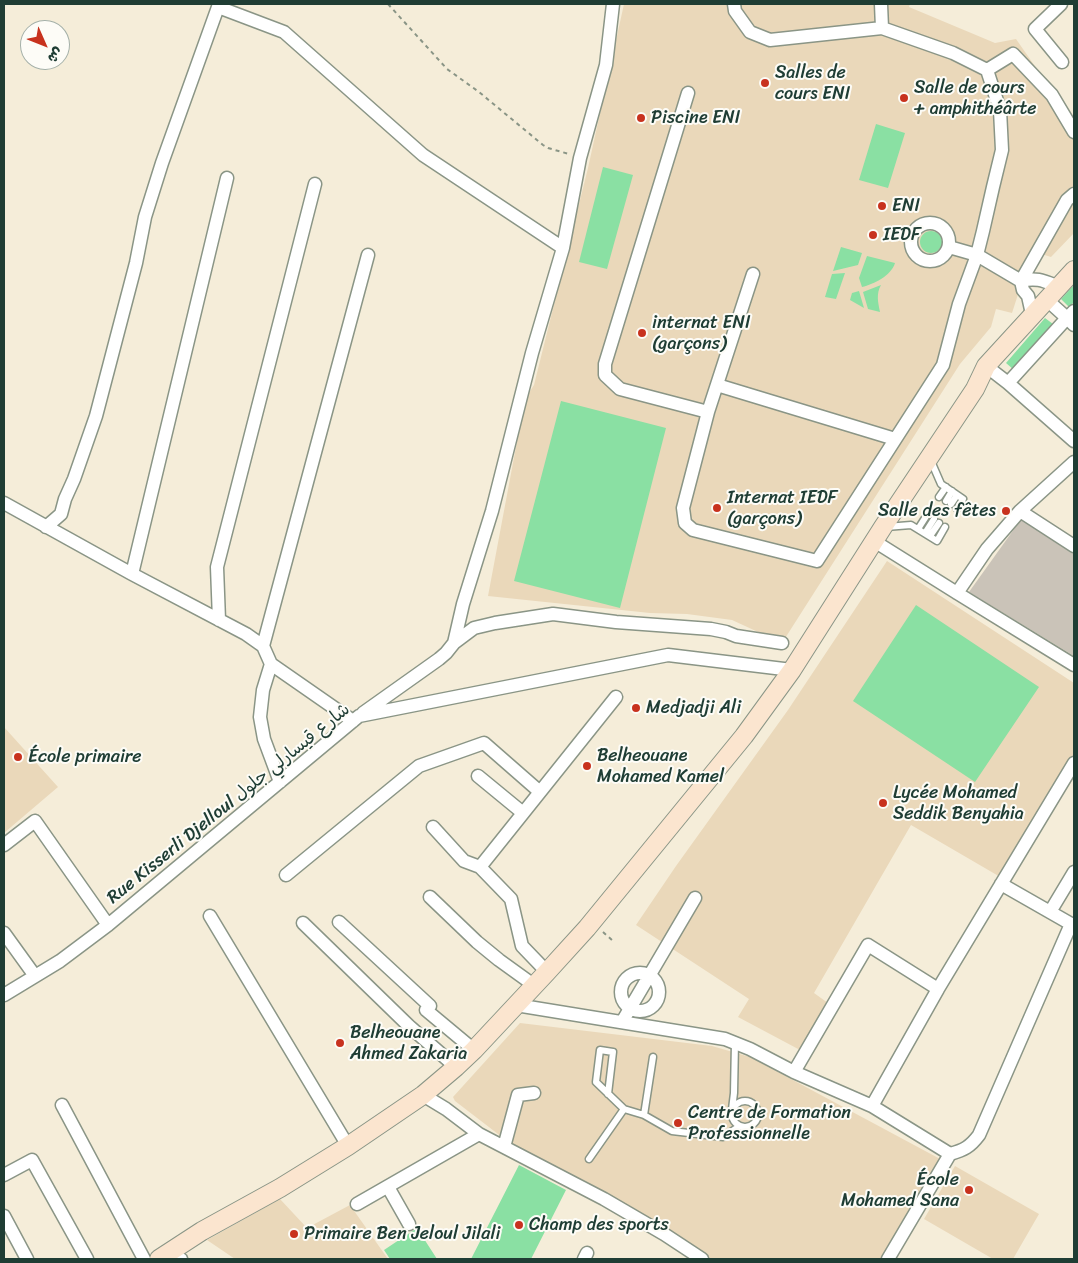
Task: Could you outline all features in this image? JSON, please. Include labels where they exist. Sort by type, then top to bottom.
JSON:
[{"type":"main road","points":[[170,1257],[202,1231],[280,1188],[348,1146],[423,1095],[474,1050],[547,972],[587,928],[744,736],[792,670],[974,390],[986,366],[1074,270]]},
{"type":"street","points":[[454,643],[463,604],[492,511],[532,353],[563,248],[580,158],[606,65],[613,4]]},
{"type":"street","points":[[734,4],[735,11],[750,32],[770,40],[882,28],[953,53],[987,70],[1000,110],[1002,150],[983,231],[959,304],[943,365],[817,561],[693,530],[685,523],[683,508],[708,412],[752,274]]},
{"type":"street","points":[[881,4],[882,28]]},
{"type":"street","points":[[1060,4],[1035,29],[1062,62]]},
{"type":"street","points":[[46,527],[61,514],[96,416],[136,263],[145,217],[162,163],[218,8],[284,32],[423,155],[563,248]]},
{"type":"street","points":[[987,70],[1013,54],[1052,95],[1074,132]]},
{"type":"street","points":[[688,93],[605,364],[605,375],[620,389],[708,412]]},
{"type":"street","points":[[132,574],[227,178]]},
{"type":"street","points":[[219,620],[217,567],[315,184]]},
{"type":"street","points":[[1021,281],[1067,200],[1074,194]]},
{"type":"street","points":[[949,247],[976,255],[1021,281],[1028,296],[1032,314]]},
{"type":"street","points":[[263,646],[368,255]]},
{"type":"street","points":[[1021,281],[1031,278],[1039,279],[1059,287]]},
{"type":"street","points":[[1008,383],[1072,318],[1046,299]]},
{"type":"street","points":[[986,366],[1074,441]]},
{"type":"street","points":[[717,385],[895,439]]},
{"type":"street","points":[[958,593],[987,548],[1020,511],[1074,462]]},
{"type":"street","points":[[4,503],[132,574],[246,634],[263,646],[271,664],[356,719],[439,659],[454,643],[474,628],[495,623],[554,614],[616,622],[711,629],[736,636],[782,643]]},
{"type":"street","points":[[1020,511],[1074,546]]},
{"type":"street","points":[[879,534],[958,593],[1074,665]]},
{"type":"street","name":"Rue Kisserli Djelloul شارع قيسارلي جلول","points":[[7,989],[36,976],[60,961],[108,925],[356,719],[668,655],[792,670]]},
{"type":"street","points":[[271,664],[263,690],[260,717],[264,739],[280,782]]},
{"type":"street","points":[[480,867],[616,698]]},
{"type":"street","points":[[286,875],[419,766],[484,743],[540,792]]},
{"type":"street","points":[[872,1106],[938,989],[1074,763]]},
{"type":"street","points":[[478,776],[523,813]]},
{"type":"street","points":[[4,845],[35,821],[108,925]]},
{"type":"street","points":[[433,827],[464,861],[480,867],[511,900],[522,946],[547,972]]},
{"type":"street","points":[[1050,912],[1074,872]]},
{"type":"street","points":[[888,1259],[950,1154],[963,1150],[973,1144],[979,1135],[1072,924],[1001,884]]},
{"type":"street","points":[[430,897],[477,942],[534,986]]},
{"type":"street","points":[[622,1022],[695,898]]},
{"type":"street","points":[[210,916],[348,1146]]},
{"type":"street","points":[[339,922],[430,1006],[426,1010],[474,1050]]},
{"type":"street","points":[[302,923],[409,1026],[456,1067]]},
{"type":"street","points":[[4,933],[36,976]]},
{"type":"street","points":[[794,1072],[868,945],[938,989]]},
{"type":"street","points":[[642,973],[649,975],[656,981],[658,986],[659,994],[656,1002],[644,1010],[630,1008],[622,997],[623,983],[633,974],[642,973]]},
{"type":"street","points":[[516,1005],[735,1042],[794,1072],[872,1106],[950,1154]]},
{"type":"street","points":[[504,1147],[518,1095],[534,1093]]},
{"type":"street","points":[[423,1095],[446,1108],[480,1134],[604,1199],[702,1259]]},
{"type":"street","points":[[62,1105],[144,1259]]},
{"type":"street","points":[[357,1204],[480,1134]]},
{"type":"street","points":[[4,1175],[32,1160],[87,1259]]},
{"type":"street","points":[[388,1187],[409,1224]]},
{"type":"street","points":[[4,1216],[27,1259]]},
{"type":"lane","points":[[929,458],[941,484],[963,499],[957,509]]},
{"type":"lane","points":[[952,491],[945,501],[952,491]]},
{"type":"lane","points":[[924,533],[933,519],[924,533]]},
{"type":"lane","points":[[879,534],[910,525],[937,541],[946,527]]},
{"type":"lane","points":[[723,1136],[731,1126],[735,1042]]},
{"type":"lane","points":[[608,1094],[613,1052],[600,1050],[596,1082],[608,1094],[624,1109],[644,1115],[672,1131],[723,1136],[740,1126],[752,1124],[757,1117],[758,1111],[755,1105],[738,1098],[734,1093]]},
{"type":"lane","points":[[644,1115],[653,1057]]},
{"type":"lane","points":[[740,1126],[735,1122],[732,1114],[738,1103],[744,1101]]},
{"type":"lane","points":[[589,1159],[624,1109]]},
{"type":"path","points":[[388,4],[447,68],[548,148],[580,158]]},
{"type":"path","points":[[603,932],[613,941]]},
{"type":"shaded area","points":[[624,4],[910,4],[909,7],[995,43],[1016,39],[1055,95],[1074,128],[1074,233],[1051,257],[1032,251],[1012,313],[996,309],[991,327],[960,364],[782,643],[732,620],[687,614],[650,613],[488,596],[525,399],[534,385],[588,168]]},
{"type":"shaded area","points":[[1022,518],[1074,552],[1074,656],[969,592]]},
{"type":"shaded area","name":"Lycée Mohamed Seddik Benyahia","points":[[887,561],[1074,683],[1074,753],[1002,878],[911,825],[814,993],[828,1003],[800,1050],[738,1017],[749,999],[636,925],[788,710]]},
{"type":"shaded area","name":"École primaire","points":[[4,727],[58,787],[4,833]]},
{"type":"shaded area","name":"Centre de Formation Professionnelle","points":[[520,1023],[712,1046],[750,1057],[942,1160],[882,1259],[708,1259],[511,1144],[455,1101],[453,1097]]},
{"type":"shaded area","name":"École Mohamed Sana","points":[[955,1166],[1039,1214],[1013,1259],[993,1259],[924,1219]]},
{"type":"shaded area","name":"Primaire Ben Jeloul Jilali","points":[[280,1199],[307,1228],[350,1205],[388,1259],[235,1259],[207,1240]]},
{"type":"green space","points":[[876,124],[905,133],[888,188],[859,180]]},
{"type":"green space","points":[[603,167],[633,175],[607,269],[579,262]]},
{"type":"green space","points":[[931,231],[939,234],[942,242],[939,250],[931,253],[923,250],[920,242],[923,234]]},
{"type":"green space","points":[[841,247],[862,253],[858,265],[833,271]]},
{"type":"green space","points":[[867,256],[895,263],[886,276],[877,282],[862,287],[859,278]]},
{"type":"green space","points":[[845,273],[836,299],[825,297],[832,274]]},
{"type":"green space","points":[[881,285],[878,295],[880,312],[868,309],[863,292]]},
{"type":"green space","points":[[1074,285],[1074,302],[1069,307],[1061,299]]},
{"type":"green space","points":[[859,291],[864,308],[850,300],[852,293]]},
{"type":"green space","points":[[1045,318],[1053,324],[1014,370],[1006,363]]},
{"type":"green space","points":[[561,401],[666,428],[620,608],[514,581]]},
{"type":"green space","points":[[916,605],[1039,687],[975,782],[853,701]]},
{"type":"green space","name":"Champ des sports","points":[[519,1165],[566,1190],[531,1259],[471,1259]]},
{"type":"green space","points":[[417,1228],[437,1259],[390,1259],[384,1250]]},
{"type":"place","name":"Salles de cours ENI","points":[[765,83]]},
{"type":"place","name":"Salle de cours + amphithéârte","points":[[904,98]]},
{"type":"place","name":"Piscine ENI","points":[[641,118]]},
{"type":"place","name":"ENI","points":[[882,206]]},
{"type":"place","name":"IEDF","points":[[873,235]]},
{"type":"place","name":"internat ENI (garçons)","points":[[642,333]]},
{"type":"place","name":"Internat IEDF (garçons)","points":[[717,508]]},
{"type":"place","name":"Salle des fêtes","points":[[1006,511]]},
{"type":"place","name":"Medjadji Ali","points":[[636,708]]},
{"type":"place","name":"École primaire","points":[[18,757]]},
{"type":"place","name":"Belheouane Mohamed Kamel","points":[[587,766]]},
{"type":"place","name":"Lycée Mohamed Seddik Benyahia","points":[[883,803]]},
{"type":"place","name":"Belheouane Ahmed Zakaria","points":[[340,1043]]},
{"type":"place","name":"Centre de Formation Professionnelle","points":[[678,1123]]},
{"type":"place","name":"École Mohamed Sana","points":[[969,1190]]},
{"type":"place","name":"Champ des sports","points":[[519,1225]]},
{"type":"place","name":"Primaire Ben Jeloul Jilali","points":[[294,1234]]}]
